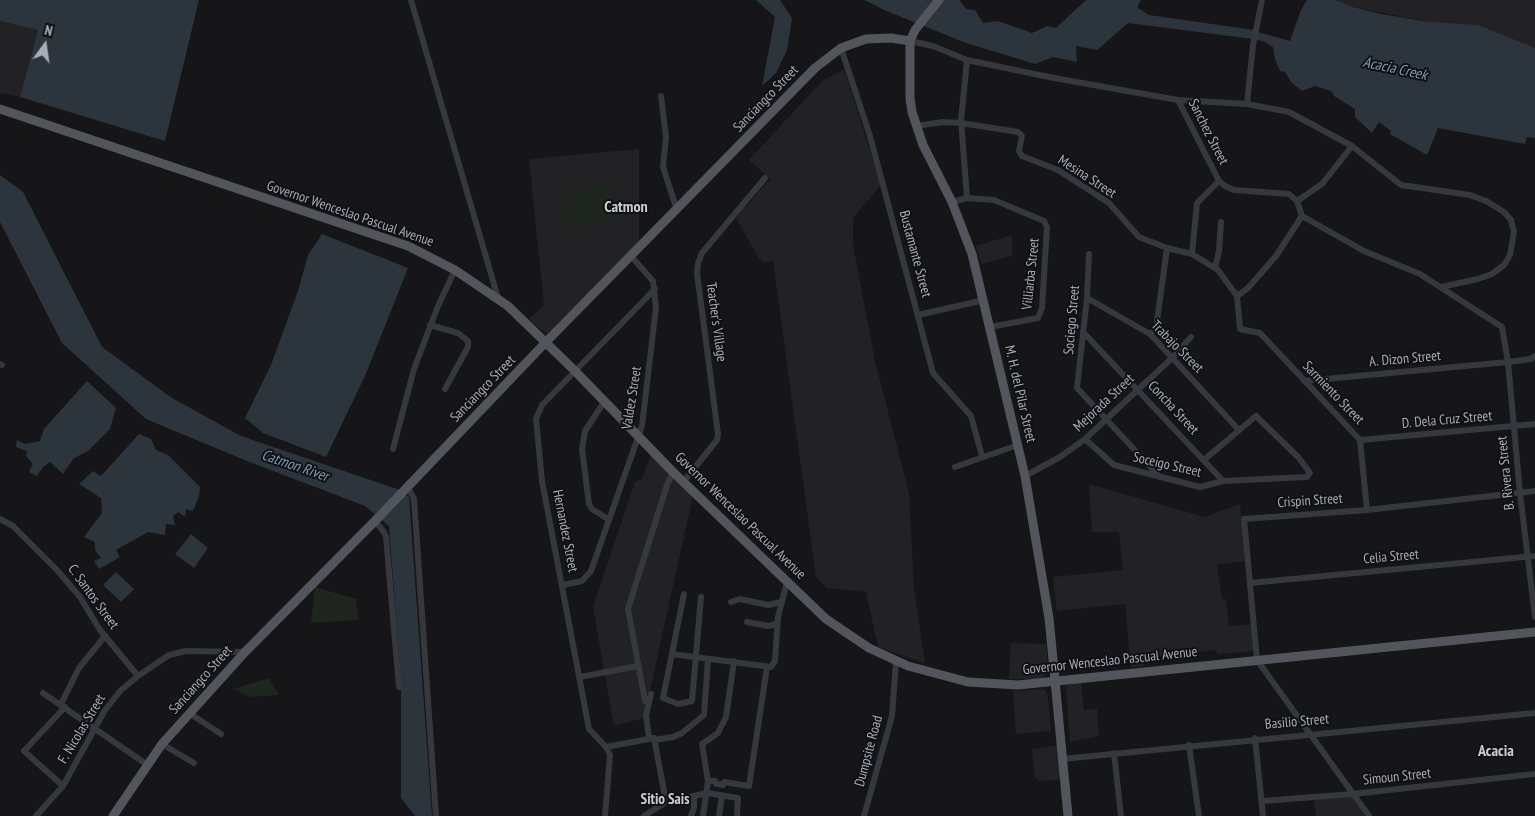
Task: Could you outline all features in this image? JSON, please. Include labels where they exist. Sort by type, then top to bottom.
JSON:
[{"type":"main road","name":"M. H. del Pilar Street","points":[[939,0],[918,26],[910,41],[910,98],[922,145],[952,202],[972,254],[1025,476],[1050,618],[1068,816]]},
{"type":"main road","name":"Sanciangco Street","points":[[113,816],[146,764],[244,652],[377,520],[546,342],[815,68],[841,48],[866,39],[910,41]]},
{"type":"main road","name":"Governor Wenceslao Pascual Avenue","points":[[0,109],[408,246],[455,270],[498,298],[546,342],[640,436],[673,472],[837,628],[896,662],[968,682],[1018,685],[1535,632]]},
{"type":"street","points":[[411,0],[498,298]]},
{"type":"street","points":[[1247,104],[1253,45],[1262,0]]},
{"type":"street","name":"Sanchez Street","points":[[910,41],[933,46],[967,60],[1178,100],[1219,181],[1234,190],[1282,192],[1289,194],[1297,201]]},
{"type":"street","name":"Bustamante Street","points":[[841,48],[870,136],[933,373],[971,416],[982,456]]},
{"type":"street","points":[[967,60],[961,123],[967,198]]},
{"type":"street","points":[[661,96],[666,137],[663,167],[677,210]]},
{"type":"street","points":[[1178,100],[1247,104],[1289,112],[1352,146],[1401,185],[1479,198],[1498,207],[1511,220],[1514,232],[1510,255],[1504,265],[1492,274],[1478,279],[1442,287],[1420,274],[1364,251],[1302,216],[1297,201],[1322,184],[1352,146]]},
{"type":"street","name":"Mesina Street","points":[[916,126],[943,122],[961,123],[1018,132],[1022,136],[1019,150],[1022,156],[1058,170],[1109,203],[1139,237],[1167,248],[1192,254],[1215,268],[1237,296]]},
{"type":"street","name":"Teacher's Village","points":[[684,481],[717,440],[718,434],[696,273],[698,263],[708,247],[765,178]]},
{"type":"street","points":[[1192,254],[1197,203],[1219,181]]},
{"type":"street","name":"Villiarba Street","points":[[952,202],[967,198],[994,200],[1044,221],[1047,227],[1042,308],[1038,318],[990,327]]},
{"type":"street","points":[[1237,296],[1248,288],[1276,256],[1302,216]]},
{"type":"street","points":[[1215,268],[1222,222]]},
{"type":"street","points":[[1150,334],[1156,328],[1167,248]]},
{"type":"street","name":"Sociego Street","points":[[1089,254],[1084,332],[1077,388],[1106,420]]},
{"type":"street","points":[[631,256],[653,281],[655,289]]},
{"type":"street","points":[[393,449],[414,369],[430,325],[455,270]]},
{"type":"street","name":"B. Rivera Street","points":[[1442,287],[1502,327],[1508,362],[1520,493],[1531,556],[1535,617]]},
{"type":"street","name":"Hernandez Street","points":[[606,747],[589,729],[542,481],[536,419],[539,408],[655,289]]},
{"type":"street","name":"Valdez Street","points":[[563,585],[587,577],[592,571],[635,443],[640,436],[656,307],[655,289]]},
{"type":"street","name":"Sarmiento Street","points":[[1237,296],[1240,329],[1260,333],[1360,440],[1367,510]]},
{"type":"street","name":"Trabajo Street","points":[[1087,298],[1150,334],[1238,429]]},
{"type":"street","points":[[918,315],[984,300]]},
{"type":"street","points":[[430,325],[458,333],[468,340],[468,347],[445,389]]},
{"type":"street","name":"Concha Street","points":[[1084,332],[1205,459],[1223,481]]},
{"type":"street","name":"Mejorada Street","points":[[1025,476],[1085,439],[1172,358],[1190,337]]},
{"type":"street","name":"A. Dizon Street","points":[[1304,381],[1508,362],[1535,356]]},
{"type":"street","points":[[604,402],[586,430],[582,449],[589,504],[592,509],[608,519]]},
{"type":"street","name":"Soceigo Street","points":[[1085,439],[1114,465],[1200,487],[1223,481],[1307,477],[1310,473],[1299,458],[1256,416],[1238,429]]},
{"type":"street","points":[[1106,420],[1160,477]]},
{"type":"street","name":"D. Dela Cruz Street","points":[[1360,440],[1535,424]]},
{"type":"street","points":[[1205,459],[1238,429]]},
{"type":"street","points":[[955,467],[1018,445]]},
{"type":"street","points":[[645,701],[628,609],[666,485],[673,472]]},
{"type":"street","points":[[405,490],[414,499],[436,816]]},
{"type":"street","name":"Crispin Street","points":[[1257,660],[1243,522],[1247,517],[1367,510],[1535,491]]},
{"type":"street","name":"C. Santos Street","points":[[0,519],[13,526],[57,570],[80,597],[105,636],[138,676]]},
{"type":"street","points":[[377,520],[386,537],[399,686]]},
{"type":"street","name":"Celia Street","points":[[1250,583],[1531,556]]},
{"type":"street","points":[[672,654],[771,667],[775,661],[777,624],[787,582]]},
{"type":"street","points":[[684,594],[663,698],[678,704],[692,702],[701,597]]},
{"type":"street","points":[[731,602],[740,599],[768,604],[781,602]]},
{"type":"street","points":[[747,622],[768,626],[777,624]]},
{"type":"street","points":[[63,786],[24,750],[63,705],[79,668],[105,636]]},
{"type":"street","name":"F. Nicolas Street","points":[[36,816],[63,786],[104,710],[121,690],[138,676],[169,655],[186,651],[244,652]]},
{"type":"street","points":[[605,816],[610,756],[606,747],[673,737],[682,733],[704,715],[708,658]]},
{"type":"street","points":[[1257,660],[1369,816]]},
{"type":"street","points":[[703,816],[708,781],[702,744],[718,733],[726,717],[734,661]]},
{"type":"street","name":"Dumpsite Road","points":[[864,816],[892,716],[896,662]]},
{"type":"street","points":[[580,677],[638,666]]},
{"type":"street","points":[[708,781],[715,780],[716,784],[723,785],[724,782],[750,786],[767,666]]},
{"type":"street","points":[[43,693],[146,764]]},
{"type":"street","points":[[651,694],[646,715],[666,802]]},
{"type":"street","points":[[189,713],[221,734]]},
{"type":"street","name":"Basilio Street","points":[[1062,759],[1255,738],[1535,713]]},
{"type":"street","points":[[1255,738],[1264,816]]},
{"type":"street","points":[[162,744],[194,763]]},
{"type":"street","points":[[1189,745],[1199,816]]},
{"type":"street","points":[[1114,753],[1121,816]]},
{"type":"street","name":"Simoun Street","points":[[1262,801],[1353,794],[1535,774]]},
{"type":"street","points":[[644,816],[666,802],[707,793],[738,798],[737,816]]},
{"type":"street","points":[[719,816],[722,795]]},
{"type":"street","points":[[691,816],[694,808],[694,796]]},
{"type":"shaded area","points":[[1336,0],[1535,0],[1535,48],[1428,22],[1353,7]]},
{"type":"shaded area","points":[[0,21],[38,30],[20,97],[0,93]]},
{"type":"shaded area","points":[[844,69],[881,185],[853,218],[853,245],[875,361],[909,493],[914,589],[925,663],[878,647],[866,592],[827,588],[816,577],[773,261],[763,262],[758,257],[736,218],[770,179],[749,160],[822,81]]},
{"type":"shaded area","points":[[639,149],[639,243],[547,334],[529,319],[544,305],[529,159]]},
{"type":"shaded area","points":[[609,186],[611,216],[606,222],[565,224],[564,189]]},
{"type":"shaded area","points":[[1012,235],[1012,256],[981,264],[976,246]]},
{"type":"shaded area","points":[[651,455],[693,495],[644,718],[614,726],[593,607],[635,482],[642,479]]},
{"type":"shaded area","points":[[1089,484],[1205,517],[1240,504],[1245,561],[1217,565],[1222,599],[1226,599],[1229,626],[1252,624],[1255,651],[1218,654],[1215,650],[1145,658],[1143,666],[1131,668],[1125,604],[1057,611],[1053,577],[1123,570],[1119,532],[1092,532]]},
{"type":"shaded area","points":[[315,587],[356,599],[359,620],[311,623]]},
{"type":"shaded area","points":[[1011,643],[1046,644],[1048,669],[1043,679],[1009,679]]},
{"type":"shaded area","points":[[269,678],[279,695],[250,697],[233,689]]},
{"type":"shaded area","points":[[1081,681],[1084,710],[1097,709],[1099,736],[1070,742],[1066,688],[1069,683]]},
{"type":"shaded area","points":[[1041,689],[1046,691],[1048,696],[1051,731],[1016,734],[1013,691]]},
{"type":"shaded area","points":[[1060,745],[1063,779],[1040,781],[1035,778],[1032,749]]},
{"type":"shaded area","points":[[1351,796],[1365,816],[1316,816],[1314,800]]},
{"type":"water","points":[[0,0],[199,0],[165,141],[20,97],[38,30],[0,21]]},
{"type":"water","points":[[756,0],[780,0],[792,18],[787,50],[776,73],[762,86],[775,17]]},
{"type":"water","points":[[865,0],[959,0],[966,9],[975,10],[983,23],[998,21],[1032,33],[1047,26],[1056,28],[1086,0],[1141,0],[1137,7],[1149,15],[1254,30],[1253,39],[1128,23],[1097,50],[1076,46],[1077,62],[1053,57],[1035,64],[966,43],[884,10]]},
{"type":"water","name":"Acacia Creek","points":[[1307,0],[1336,0],[1353,7],[1381,14],[1428,22],[1478,25],[1535,48],[1535,138],[1527,137],[1525,144],[1438,128],[1427,155],[1390,134],[1391,131],[1379,122],[1372,133],[1355,117],[1355,109],[1334,96],[1331,91],[1315,86],[1302,91],[1292,83],[1285,72],[1280,71],[1273,47],[1263,41],[1256,40],[1258,32],[1290,41],[1301,10]]},
{"type":"water","name":"Catmon River","points":[[0,175],[23,192],[102,347],[172,398],[241,436],[397,489],[409,497],[432,816],[415,816],[401,798],[401,680],[389,526],[365,506],[247,461],[146,419],[62,343],[0,222]]},
{"type":"water","points":[[322,234],[408,268],[365,376],[326,457],[263,433],[245,418],[271,365],[298,291],[308,255]]},
{"type":"water","points":[[87,381],[116,408],[110,429],[88,451],[74,458],[63,474],[50,462],[43,467],[37,476],[29,472],[33,464],[26,456],[27,451],[16,447],[17,440],[25,444],[40,441],[44,429]]},
{"type":"water","points":[[139,434],[151,439],[156,450],[168,455],[200,487],[199,496],[193,511],[186,509],[185,517],[178,512],[173,516],[175,525],[166,524],[165,535],[148,532],[116,550],[120,557],[99,569],[94,561],[101,558],[95,550],[95,542],[84,537],[102,513],[101,498],[79,484],[93,471],[101,476]]},
{"type":"water","points":[[191,534],[208,548],[194,568],[175,554]]},
{"type":"water","points":[[116,572],[134,589],[121,602],[103,585]]},
{"type":"district","name":"Catmon","points":[[626,207]]},
{"type":"district","name":"Acacia","points":[[1496,751]]},
{"type":"district","name":"Sitio Sais","points":[[665,800]]}]
